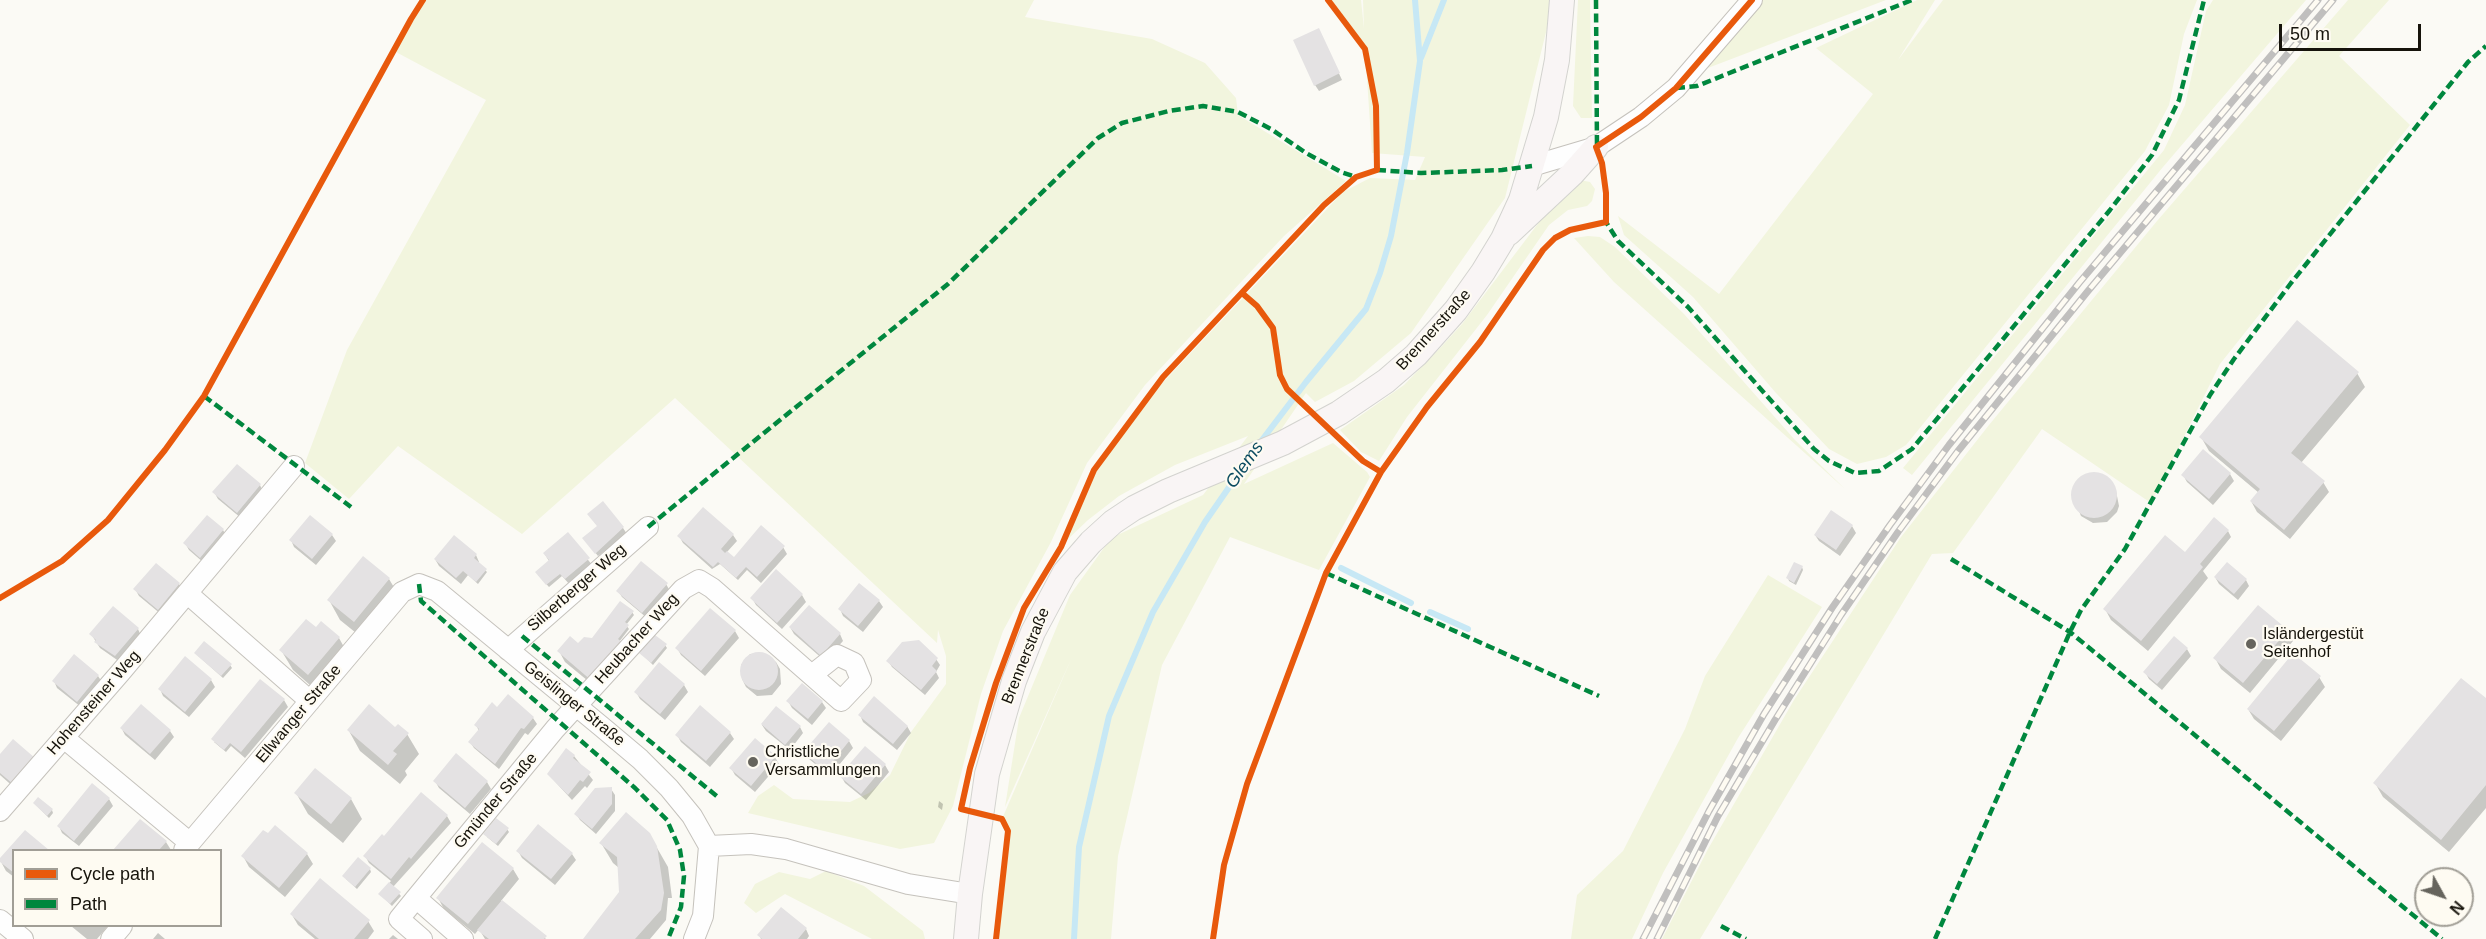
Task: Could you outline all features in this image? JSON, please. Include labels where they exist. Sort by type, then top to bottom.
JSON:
[{"type":"main road","name":"Brennerstraße","points":[[966,939],[969,894],[987,774],[1014,681],[1037,623],[1065,572],[1091,542],[1127,513],[1168,491],[1283,443],[1339,413],[1386,381],[1416,355],[1456,310],[1503,239],[1521,200],[1546,117],[1557,60],[1562,0]]},
{"type":"main road","points":[[1503,239],[1550,196],[1596,147]]},
{"type":"street","points":[[1532,166],[1596,147],[1641,117],[1676,88],[1752,0]]},
{"type":"street","name":"Hohensteiner Weg","points":[[0,811],[188,594],[294,466]]},
{"type":"street","name":"Silberberger Weg","points":[[508,650],[648,527]]},
{"type":"street","name":"Heubacher Weg","points":[[577,706],[683,589],[699,580],[712,588],[813,674]]},
{"type":"street","name":"Geislinger Straße","points":[[419,584],[437,591],[640,759],[669,788],[692,816],[709,846]]},
{"type":"street","name":"Ellwanger Straße","points":[[187,847],[402,592],[419,584]]},
{"type":"street","points":[[188,594],[310,701]]},
{"type":"street","name":"Gmünder Straße","points":[[422,939],[399,919],[555,729],[577,706]]},
{"type":"street","points":[[64,738],[187,847]]},
{"type":"street","points":[[694,939],[703,916],[709,846],[751,844],[786,849],[908,884],[969,894]]},
{"type":"street","points":[[416,898],[463,939]]},
{"type":"street","points":[[0,920],[23,939]]},
{"type":"street","points":[[111,939],[121,927]]},
{"type":"green space","points":[[423,0],[1034,0],[1025,17],[1152,39],[1205,63],[1236,98],[1238,115],[1346,181],[1284,236],[1145,385],[1087,463],[1051,542],[1003,631],[981,694],[953,806],[934,843],[900,849],[748,813],[758,796],[774,785],[793,799],[850,802],[869,793],[890,775],[911,732],[946,684],[946,656],[938,630],[937,643],[675,398],[522,534],[398,446],[349,499],[305,463],[347,350],[486,100],[394,51]]},
{"type":"green space","points":[[1327,0],[1361,0],[1364,29],[1363,0],[1551,0],[1551,12],[1505,198],[1411,333],[1354,381],[1315,402],[1306,393],[1244,484],[1333,443],[1370,477],[1319,570],[1230,537],[1162,665],[1118,856],[1111,939],[996,939],[1008,831],[1002,819],[1072,657],[1005,807],[1019,718],[1070,595],[1111,538],[1203,495],[1248,436],[1175,465],[1119,496],[1066,541],[1098,467],[1153,393],[1343,192],[1370,178],[1415,180],[1425,157],[1372,153],[1365,49]]},
{"type":"green space","points":[[1578,0],[1590,0],[1592,118],[1581,118],[1573,106]]},
{"type":"green space","points":[[1761,0],[1886,0],[1700,71]]},
{"type":"green space","points":[[1917,0],[1935,0],[1898,60],[1943,0],[2197,0],[2184,34],[2169,105],[2145,151],[1906,445],[1886,457],[1857,464],[1829,449],[1776,393],[1693,297],[1624,235],[1618,216],[1719,294],[1873,94],[1816,48]]},
{"type":"green space","points":[[2213,0],[2306,0],[2163,167],[1912,475],[1903,468],[2164,150],[2185,105],[2206,11]]},
{"type":"green space","points":[[2348,0],[2389,0],[2339,56],[2410,125],[2220,364],[2151,503],[2042,429],[1953,553],[1932,554],[1700,939],[1662,939],[1708,849],[1794,700],[1901,537],[1989,425],[2157,221]]},
{"type":"green space","points":[[1580,180],[1590,182],[1595,189],[1592,201],[1587,206],[1568,210],[1549,225],[1487,315],[1407,417],[1379,461],[1361,452],[1340,430],[1404,385],[1442,346],[1462,324],[1543,217]]},
{"type":"green space","points":[[1600,237],[1615,247],[1684,314],[1795,440],[1845,489],[1614,282],[1574,238]]},
{"type":"green space","points":[[1768,575],[1822,607],[1738,738],[1663,873],[1632,939],[1571,939],[1577,895],[1623,851],[1685,729],[1705,676]]},
{"type":"green space","points":[[826,871],[864,886],[923,931],[925,939],[872,939],[785,894],[756,913],[744,903],[755,884],[779,872],[810,879]]},
{"type":"building","points":[[1319,28],[1340,73],[1314,86],[1293,40]]},
{"type":"building","points":[[2297,320],[2359,372],[2291,453],[2325,481],[2284,530],[2250,501],[2260,489],[2199,437]]},
{"type":"building","points":[[2203,449],[2231,473],[2209,499],[2181,475]]},
{"type":"building","points":[[237,464],[261,484],[237,513],[212,492]]},
{"type":"building","points":[[2094,472],[2110,479],[2117,495],[2110,511],[2094,518],[2078,511],[2071,495],[2078,479]]},
{"type":"building","points":[[603,501],[624,527],[595,554],[582,538],[597,526],[587,514]]},
{"type":"building","points":[[703,507],[734,534],[721,549],[725,553],[727,551],[734,557],[761,525],[785,546],[757,577],[746,567],[736,578],[718,562],[713,567],[677,536]]},
{"type":"building","points":[[1831,510],[1853,525],[1836,550],[1814,535]]},
{"type":"building","points":[[207,515],[224,529],[200,558],[183,543]]},
{"type":"building","points":[[310,515],[333,534],[312,559],[289,540]]},
{"type":"building","points":[[2214,517],[2229,530],[2200,564],[2203,567],[2141,641],[2103,609],[2165,535],[2185,552]]},
{"type":"building","points":[[568,532],[590,558],[565,579],[560,574],[546,585],[535,572],[549,560],[543,553]]},
{"type":"building","points":[[454,535],[477,554],[474,558],[487,569],[476,582],[463,571],[456,578],[434,559]]},
{"type":"building","points":[[363,556],[390,578],[354,622],[327,600]]},
{"type":"building","points":[[641,561],[668,583],[642,613],[616,591]]},
{"type":"building","points":[[1794,562],[1803,566],[1794,583],[1786,578]]},
{"type":"building","points":[[2227,562],[2247,579],[2234,594],[2214,577]]},
{"type":"building","points":[[156,563],[180,583],[158,610],[133,589]]},
{"type":"building","points":[[776,569],[803,594],[777,623],[750,598]]},
{"type":"building","points":[[859,583],[880,600],[858,626],[838,609]]},
{"type":"building","points":[[620,601],[634,611],[625,622],[629,625],[618,639],[624,644],[592,681],[557,651],[570,636],[578,643],[584,637],[592,638]]},
{"type":"building","points":[[809,605],[841,633],[821,656],[789,627]]},
{"type":"building","name":"Isländergestüt Seitenhof","points":[[2258,605],[2288,630],[2243,683],[2213,658]]},
{"type":"building","points":[[113,606],[139,628],[115,656],[94,642],[96,640],[89,634]]},
{"type":"building","points":[[710,608],[736,630],[701,671],[675,648]]},
{"type":"building","points":[[306,619],[316,627],[321,621],[340,637],[308,675],[279,650]]},
{"type":"building","points":[[655,635],[667,644],[651,663],[639,653]]},
{"type":"building","points":[[2174,636],[2188,648],[2157,684],[2143,672]]},
{"type":"building","points":[[919,640],[938,658],[932,666],[937,671],[921,690],[886,661],[902,642]]},
{"type":"building","points":[[204,641],[232,664],[221,676],[194,653]]},
{"type":"building","points":[[759,652],[773,657],[778,671],[773,685],[759,690],[745,685],[740,671],[745,657]]},
{"type":"building","points":[[2293,653],[2321,676],[2274,731],[2247,709]]},
{"type":"building","points":[[74,654],[99,675],[77,702],[52,681]]},
{"type":"building","points":[[185,656],[212,679],[185,712],[158,689]]},
{"type":"building","points":[[659,662],[685,684],[660,714],[634,692]]},
{"type":"building","points":[[2461,678],[2486,698],[2486,785],[2441,840],[2373,783]]},
{"type":"building","points":[[260,679],[285,699],[241,752],[230,743],[224,750],[211,739]]},
{"type":"building","points":[[802,683],[823,701],[808,719],[786,701]]},
{"type":"building","points":[[508,694],[534,717],[524,729],[521,728],[495,764],[468,742],[479,729],[474,725],[492,702],[497,707]]},
{"type":"building","points":[[874,696],[908,726],[893,744],[858,715]]},
{"type":"building","points":[[141,704],[171,730],[150,754],[120,728]]},
{"type":"building","points":[[369,704],[395,727],[398,724],[409,733],[393,751],[397,754],[388,765],[347,730]]},
{"type":"building","points":[[700,705],[731,732],[706,761],[675,735]]},
{"type":"building","points":[[776,706],[801,726],[785,745],[761,724]]},
{"type":"building","points":[[829,722],[850,740],[825,771],[803,752]]},
{"type":"building","name":"Christliche Versammlungen","points":[[755,738],[776,756],[751,786],[729,768]]},
{"type":"building","points":[[13,739],[35,758],[13,784],[0,773],[0,754]]},
{"type":"building","points":[[865,746],[886,764],[861,794],[839,776]]},
{"type":"building","points":[[566,748],[575,755],[573,758],[591,772],[583,782],[580,780],[568,795],[547,774]]},
{"type":"building","points":[[456,753],[488,781],[465,808],[433,781]]},
{"type":"building","points":[[315,768],[352,798],[331,824],[294,793]]},
{"type":"building","points":[[92,783],[110,798],[74,841],[57,826]]},
{"type":"building","points":[[612,787],[612,804],[592,829],[574,814],[595,788]]},
{"type":"building","points":[[421,792],[448,815],[391,879],[363,856],[382,834],[384,836]]},
{"type":"building","points":[[38,797],[53,809],[47,816],[33,803]]},
{"type":"building","points":[[626,812],[650,833],[657,846],[664,893],[661,910],[635,939],[583,939],[619,892],[617,857],[599,843]]},
{"type":"building","points":[[496,818],[509,828],[496,844],[483,834]]},
{"type":"building","points":[[140,819],[167,841],[160,849],[114,849]]},
{"type":"building","points":[[538,824],[573,853],[551,879],[516,851]]},
{"type":"building","points":[[275,825],[308,853],[279,888],[241,856],[263,830],[268,833]]},
{"type":"building","points":[[25,830],[48,849],[12,849],[12,871],[0,862],[0,858]]},
{"type":"building","points":[[482,842],[514,868],[468,924],[436,898]]},
{"type":"building","points":[[358,857],[371,868],[355,887],[342,876]]},
{"type":"building","points":[[320,878],[370,920],[354,939],[319,939],[290,914]]},
{"type":"building","points":[[389,882],[401,892],[390,904],[378,894]]},
{"type":"building","points":[[502,900],[547,936],[544,939],[489,939],[477,930]]},
{"type":"building","points":[[781,907],[807,928],[798,939],[762,939],[757,935]]},
{"type":"waterway","name":"Glems","points":[[1259,444],[1366,309],[1380,273],[1391,236],[1407,153],[1420,61],[1415,0]]},
{"type":"waterway","points":[[1421,58],[1444,0]]},
{"type":"waterway","name":"Glems","points":[[1074,939],[1079,847],[1109,716],[1153,612],[1205,522],[1241,470]]},
{"type":"waterway","points":[[1341,568],[1411,603]]},
{"type":"waterway","points":[[1430,612],[1468,629]]},
{"type":"railway","points":[[1643,939],[1709,811],[1764,714],[1832,608],[1890,525],[1949,445],[2079,283],[2318,0]]},
{"type":"railway","points":[[1657,939],[1718,816],[1841,615],[1898,532],[1958,451],[2088,291],[2333,0]]},
{"type":"marked path","points":[[1596,0],[1597,150]]},
{"type":"marked path","points":[[1676,88],[1697,86],[1912,0]]},
{"type":"marked path","points":[[1606,217],[1606,222],[1618,241],[1688,307],[1814,449],[1829,461],[1855,473],[1879,471],[1912,449],[2110,210],[2152,155],[2179,100],[2204,0]]},
{"type":"marked path","points":[[1935,939],[2081,610],[2125,549],[2210,395],[2291,283],[2468,62],[2486,46]]},
{"type":"marked path","points":[[648,527],[948,284],[1098,138],[1122,123],[1169,111],[1203,106],[1238,112],[1271,129],[1306,153],[1341,172],[1356,177]]},
{"type":"marked path","points":[[1377,170],[1421,173],[1502,170],[1532,166]]},
{"type":"marked path","points":[[204,396],[351,507]]},
{"type":"marked path","points":[[1951,559],[2070,632],[2442,939]]},
{"type":"marked path","points":[[1326,573],[1599,696]]},
{"type":"marked path","points":[[419,584],[421,601],[635,788],[667,820],[680,850],[684,876],[681,907],[668,939]]},
{"type":"marked path","points":[[522,636],[719,798]]},
{"type":"marked path","points":[[1721,926],[1746,939]]},
{"type":"cycle path","points":[[0,598],[62,561],[108,520],[165,450],[204,396],[423,0]]},
{"type":"cycle path","points":[[996,939],[1008,831],[1002,819],[961,809],[970,768],[996,683],[1024,608],[1061,547],[1094,470],[1163,377],[1324,205],[1356,177],[1377,170],[1376,106],[1365,49],[1328,0]]},
{"type":"cycle path","points":[[1213,939],[1224,865],[1247,784],[1326,573],[1381,472],[1427,407],[1480,342],[1543,250],[1555,238],[1570,230],[1606,222],[1606,193],[1602,163],[1596,147],[1641,117],[1676,88],[1752,0]]},
{"type":"cycle path","points":[[1242,293],[1257,306],[1273,328],[1280,375],[1287,389],[1363,461],[1381,472]]},
{"type":"place","name":"Isländergestüt Seitenhof","points":[[2251,644]]},
{"type":"place","name":"Christliche Versammlungen","points":[[753,762]]}]
